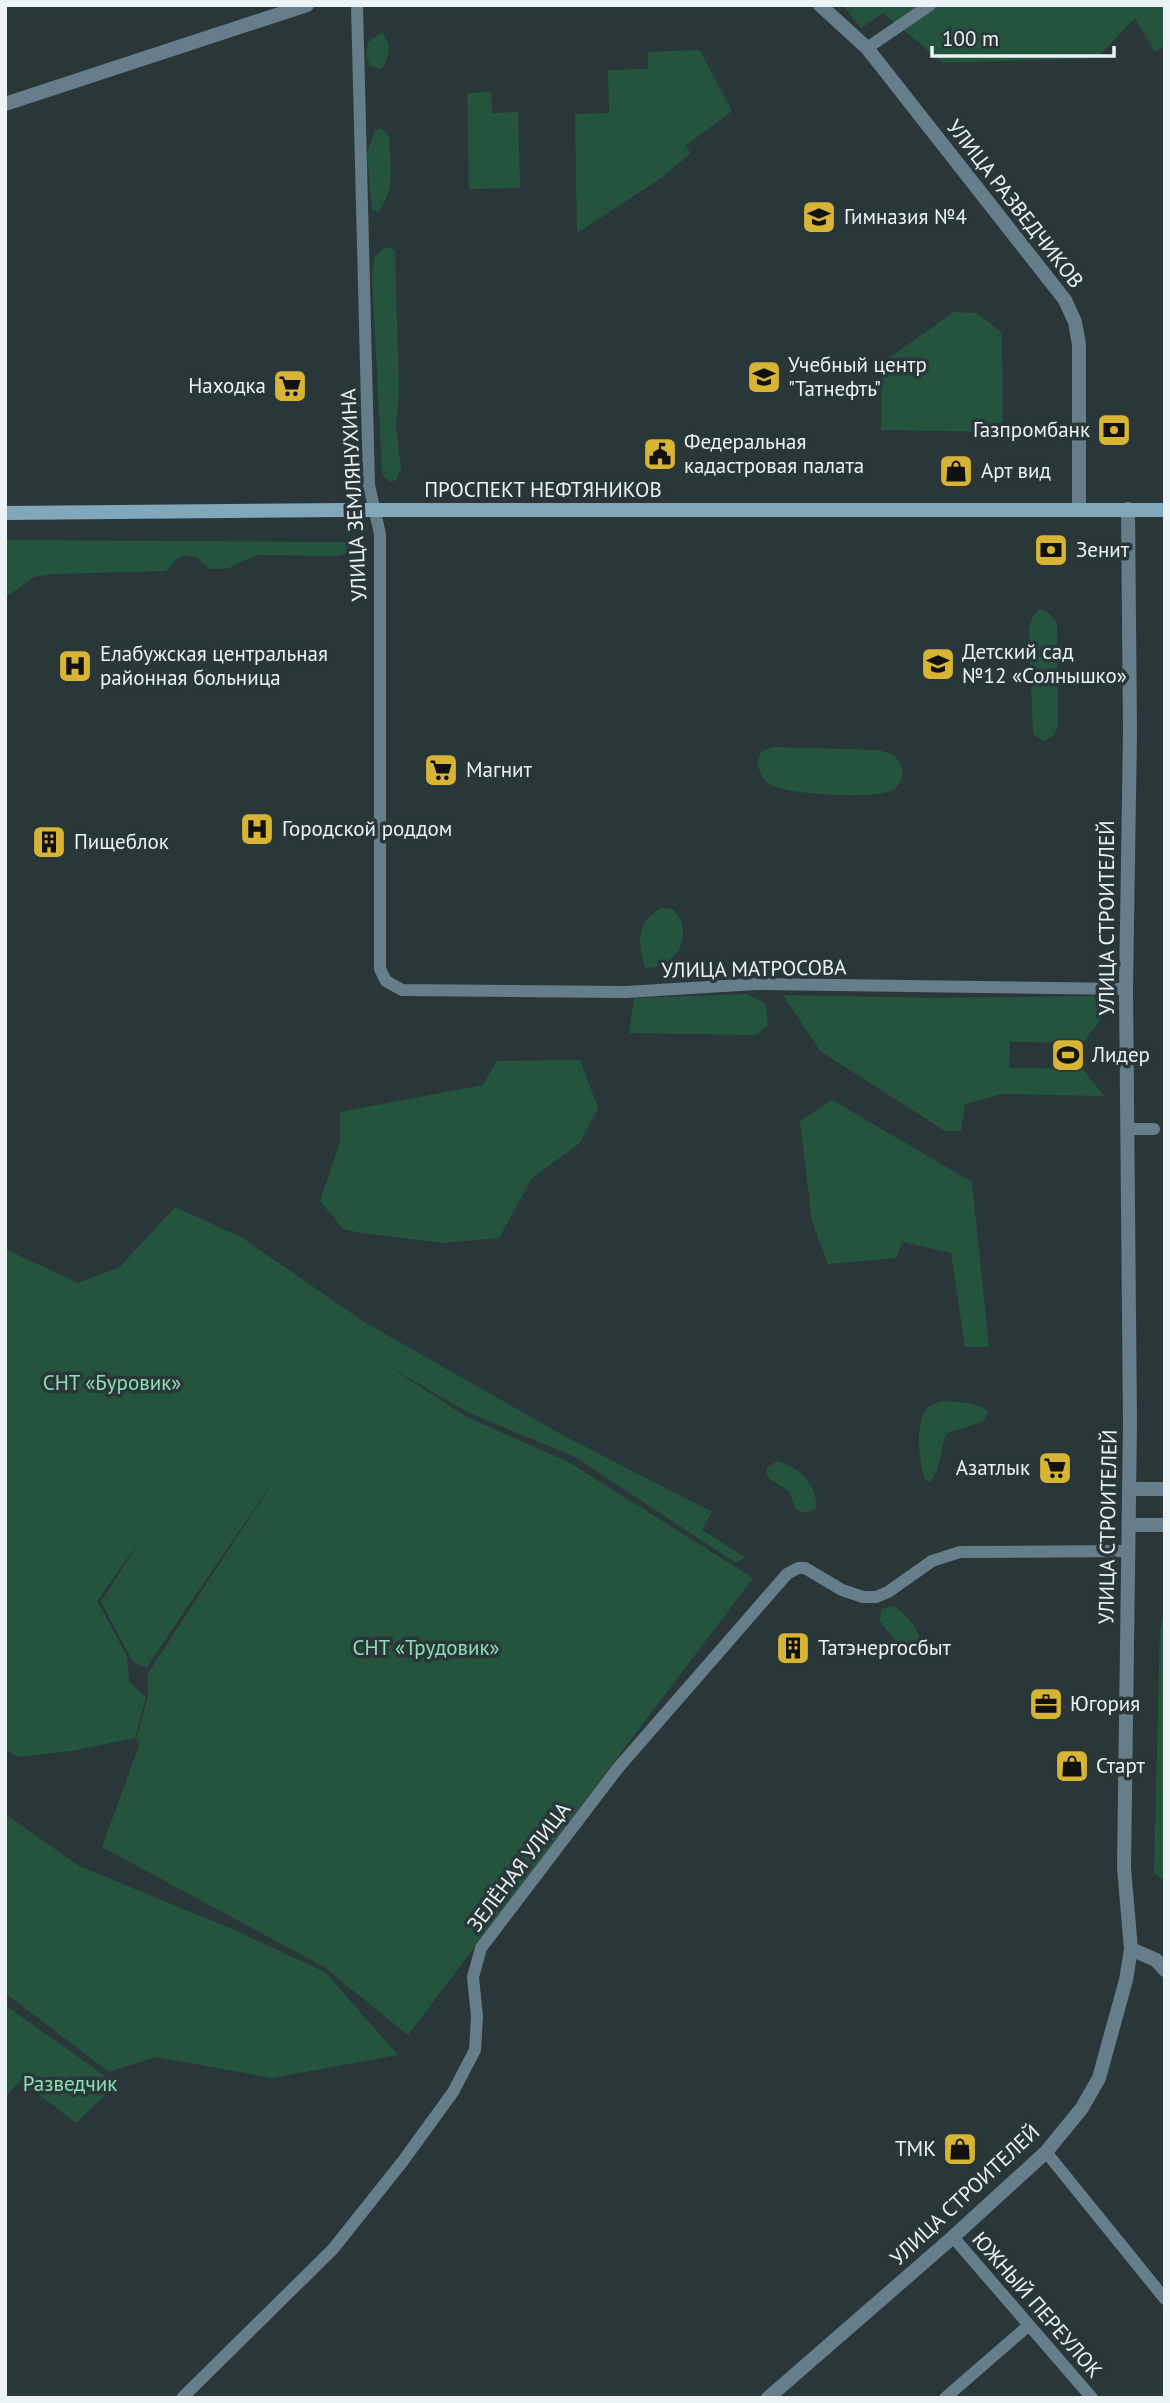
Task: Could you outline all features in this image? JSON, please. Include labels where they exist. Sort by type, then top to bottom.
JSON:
[{"type":"main road","name":"ПРОСПЕКТ НЕФТЯНИКОВ","points":[[5,513],[1165,510]]},
{"type":"street","points":[[5,104],[307,5]]},
{"type":"street","name":"УЛИЦА ЗЕМЛЯНУХИНА","points":[[357,5],[369,485],[380,534],[380,969],[386,981]]},
{"type":"street","name":"УЛИЦА РАЗВЕДЧИКОВ","points":[[820,5],[867,48],[1065,300],[1071,312],[1079,345],[1079,510]]},
{"type":"street","points":[[867,48],[930,5]]},
{"type":"street","name":"УЛИЦА СТРОИТЕЛЕЙ","points":[[768,2398],[1046,2152],[1082,2108],[1099,2078],[1126,1980],[1130,1949],[1124,1868],[1130,1489],[1126,989],[1130,732],[1128,509]]},
{"type":"street","name":"УЛИЦА МАТРОСОВА","points":[[386,981],[402,990],[509,993],[626,992],[756,984],[1126,989]]},
{"type":"street","points":[[1128,1129],[1154,1129]]},
{"type":"street","points":[[1130,1489],[1165,1489]]},
{"type":"street","points":[[1129,1525],[1165,1525]]},
{"type":"street","name":"ЗЕЛЁНАЯ УЛИЦА","points":[[182,2398],[333,2249],[403,2161],[453,2092],[475,2050],[477,2016],[473,1976],[481,1948],[618,1768],[787,1574],[797,1568],[804,1568],[853,1595],[876,1597],[895,1588],[932,1561],[960,1552],[1129,1550]]},
{"type":"street","points":[[1130,1949],[1156,1960],[1165,1970]]},
{"type":"street","points":[[1046,2152],[1165,2298]]},
{"type":"street","name":"ЮЖНЫЙ ПЕРЕУЛОК","points":[[953,2237],[1092,2398]]},
{"type":"street","points":[[945,2398],[1028,2326]]},
{"type":"green space","points":[[843,5],[1165,5],[1165,46],[1155,52],[1135,18],[1097,58],[943,63],[883,13],[861,28]]},
{"type":"green space","points":[[382,32],[389,50],[381,69],[370,66],[366,54],[368,42]]},
{"type":"green space","points":[[700,50],[732,111],[685,146],[691,153],[661,178],[577,233],[575,114],[609,113],[608,70],[648,69],[648,52]]},
{"type":"green space","points":[[491,92],[492,113],[518,112],[520,188],[469,189],[467,93]]},
{"type":"green space","points":[[381,128],[389,137],[391,176],[384,204],[378,212],[372,210],[367,153],[375,130]]},
{"type":"green space","points":[[384,248],[391,248],[395,252],[399,390],[396,427],[401,469],[396,480],[390,482],[382,474],[372,274],[375,256]]},
{"type":"green space","points":[[954,312],[977,313],[1002,333],[1003,432],[881,430],[882,363]]},
{"type":"green space","points":[[5,540],[345,542],[350,552],[339,556],[256,555],[229,568],[216,569],[210,569],[196,557],[184,555],[166,571],[52,574],[34,577],[9,595],[5,595]]},
{"type":"green space","points":[[1040,609],[1050,614],[1057,623],[1058,725],[1053,736],[1043,741],[1033,734],[1029,630],[1032,618]]},
{"type":"green space","points":[[772,747],[878,750],[897,759],[902,768],[902,777],[891,791],[866,795],[808,793],[776,787],[763,777],[757,764],[761,752]]},
{"type":"green space","points":[[661,908],[673,909],[680,918],[683,938],[680,948],[666,963],[645,968],[641,934],[647,920]]},
{"type":"green space","points":[[747,994],[766,1004],[768,1026],[755,1035],[629,1033],[634,998]]},
{"type":"green space","points":[[783,995],[935,998],[1093,996],[1107,1011],[1083,1043],[1010,1042],[1009,1068],[1083,1069],[1104,1096],[1002,1094],[965,1104],[961,1131],[945,1131],[820,1051]]},
{"type":"green space","points":[[580,1060],[598,1108],[580,1143],[532,1178],[499,1238],[444,1243],[361,1233],[343,1229],[320,1201],[340,1142],[340,1112],[483,1085],[497,1061]]},
{"type":"green space","points":[[832,1100],[972,1182],[989,1347],[965,1347],[951,1253],[903,1242],[896,1258],[828,1264],[812,1221],[800,1121]]},
{"type":"green space","name":"СНТ «Трудовик»","points":[[175,1207],[241,1237],[364,1322],[566,1437],[712,1512],[702,1530],[745,1557],[736,1563],[575,1457],[467,1412],[385,1364],[467,1417],[570,1463],[753,1578],[408,2035],[324,1967],[102,1847],[140,1743],[136,1739],[148,1697],[147,1675],[284,1465],[146,1668],[133,1662],[101,1602],[141,1539],[97,1601],[127,1656],[129,1682],[146,1697],[135,1738],[71,1751],[18,1757],[5,1749],[5,1249],[78,1283],[120,1267]]},
{"type":"green space","points":[[942,1401],[973,1404],[989,1412],[982,1422],[947,1433],[937,1471],[930,1482],[925,1479],[921,1462],[920,1429],[925,1411],[931,1405]]},
{"type":"green space","points":[[777,1461],[792,1467],[810,1484],[816,1508],[806,1512],[795,1509],[790,1492],[770,1479],[766,1474],[767,1468]]},
{"type":"green space","points":[[894,1606],[917,1631],[921,1643],[912,1652],[901,1648],[879,1620],[882,1609]]},
{"type":"green space","points":[[1165,1611],[1165,1881],[1154,1873],[1160,1629]]},
{"type":"green space","points":[[5,1814],[79,1866],[232,1929],[325,1972],[398,2055],[272,2078],[156,2057],[109,2072],[5,1993]]},
{"type":"green space","name":"Разведчик","points":[[5,2005],[116,2084],[76,2123],[20,2080],[5,2098]]},
{"type":"place","name":"Гимназия №4","points":[[819,217]]},
{"type":"place","name":"Учебный центр \"Татнефть\"","points":[[764,377]]},
{"type":"place","name":"Находка","points":[[290,386]]},
{"type":"place","name":"Газпромбанк","points":[[1114,430]]},
{"type":"place","name":"Федеральная кадастровая палата","points":[[660,454]]},
{"type":"place","name":"Арт вид","points":[[956,471]]},
{"type":"place","name":"Зенит","points":[[1051,550]]},
{"type":"place","name":"Детский сад №12 «Солнышко»","points":[[938,664]]},
{"type":"place","name":"Елабужская центральная районная больница","points":[[75,666]]},
{"type":"place","name":"Магнит","points":[[441,770]]},
{"type":"place","name":"Городской роддом","points":[[257,829]]},
{"type":"place","name":"Пищеблок","points":[[49,842]]},
{"type":"place","name":"Лидер","points":[[1068,1055]]},
{"type":"place","name":"Азатлык","points":[[1055,1468]]},
{"type":"place","name":"Татэнергосбыт","points":[[793,1648]]},
{"type":"place","name":"Югория","points":[[1046,1704]]},
{"type":"place","name":"Старт","points":[[1072,1766]]},
{"type":"place","name":"ТМК","points":[[960,2149]]},
{"type":"park label","name":"СНТ «Буровик»","points":[[112,1383]]}]
